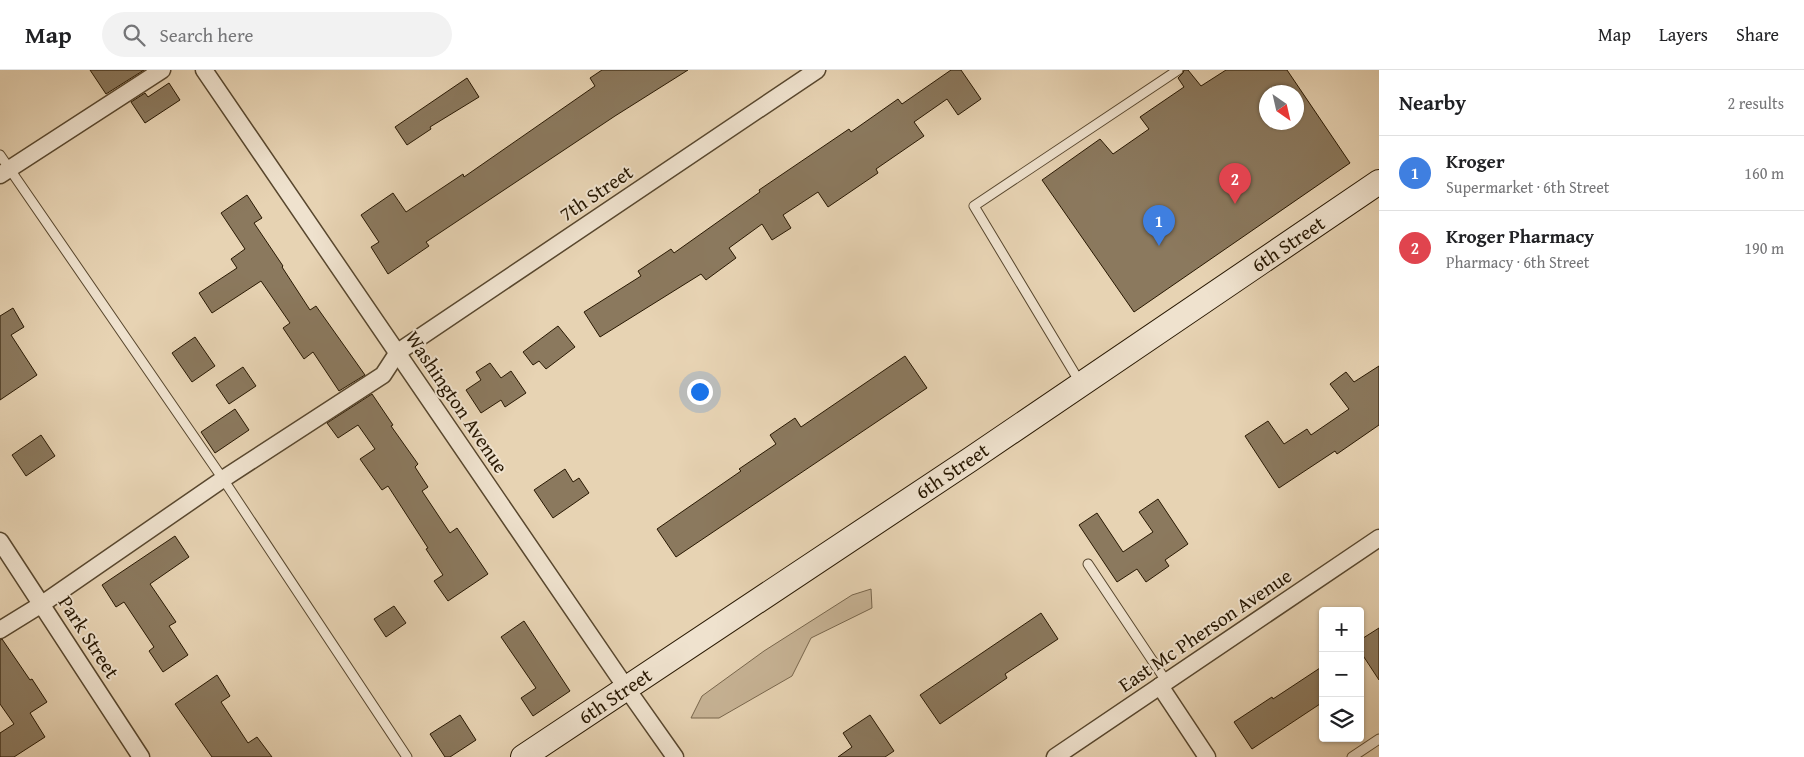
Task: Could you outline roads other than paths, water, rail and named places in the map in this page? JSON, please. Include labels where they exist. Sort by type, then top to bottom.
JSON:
[{"type":"street","points":[[5,172],[162,70]]},
{"type":"street","name":"Washington Avenue","points":[[204,70],[675,757]]},
{"type":"street","name":"7th Street","points":[[398,352],[817,70]]},
{"type":"street","name":"6th Street","points":[[523,757],[1082,384],[1379,182]]},
{"type":"street","points":[[0,630],[42,604],[223,479],[383,375],[398,352]]},
{"type":"street","name":"East Mc Pherson Avenue","points":[[1055,757],[1379,538]]},
{"type":"street","name":"Park Street","points":[[0,541],[141,757]]},
{"type":"street","points":[[1163,684],[1208,757]]},
{"type":"lane","points":[[1082,384],[974,206],[1178,70]]},
{"type":"lane","points":[[0,156],[5,172],[223,479],[406,757]]},
{"type":"lane","points":[[1088,564],[1163,684]]},
{"type":"lane","points":[[1352,757],[1379,738]]},
{"type":"place","name":"Kroger Pharmacy","points":[[1235,204]]},
{"type":"place","name":"Kroger","points":[[1159,246]]}]
